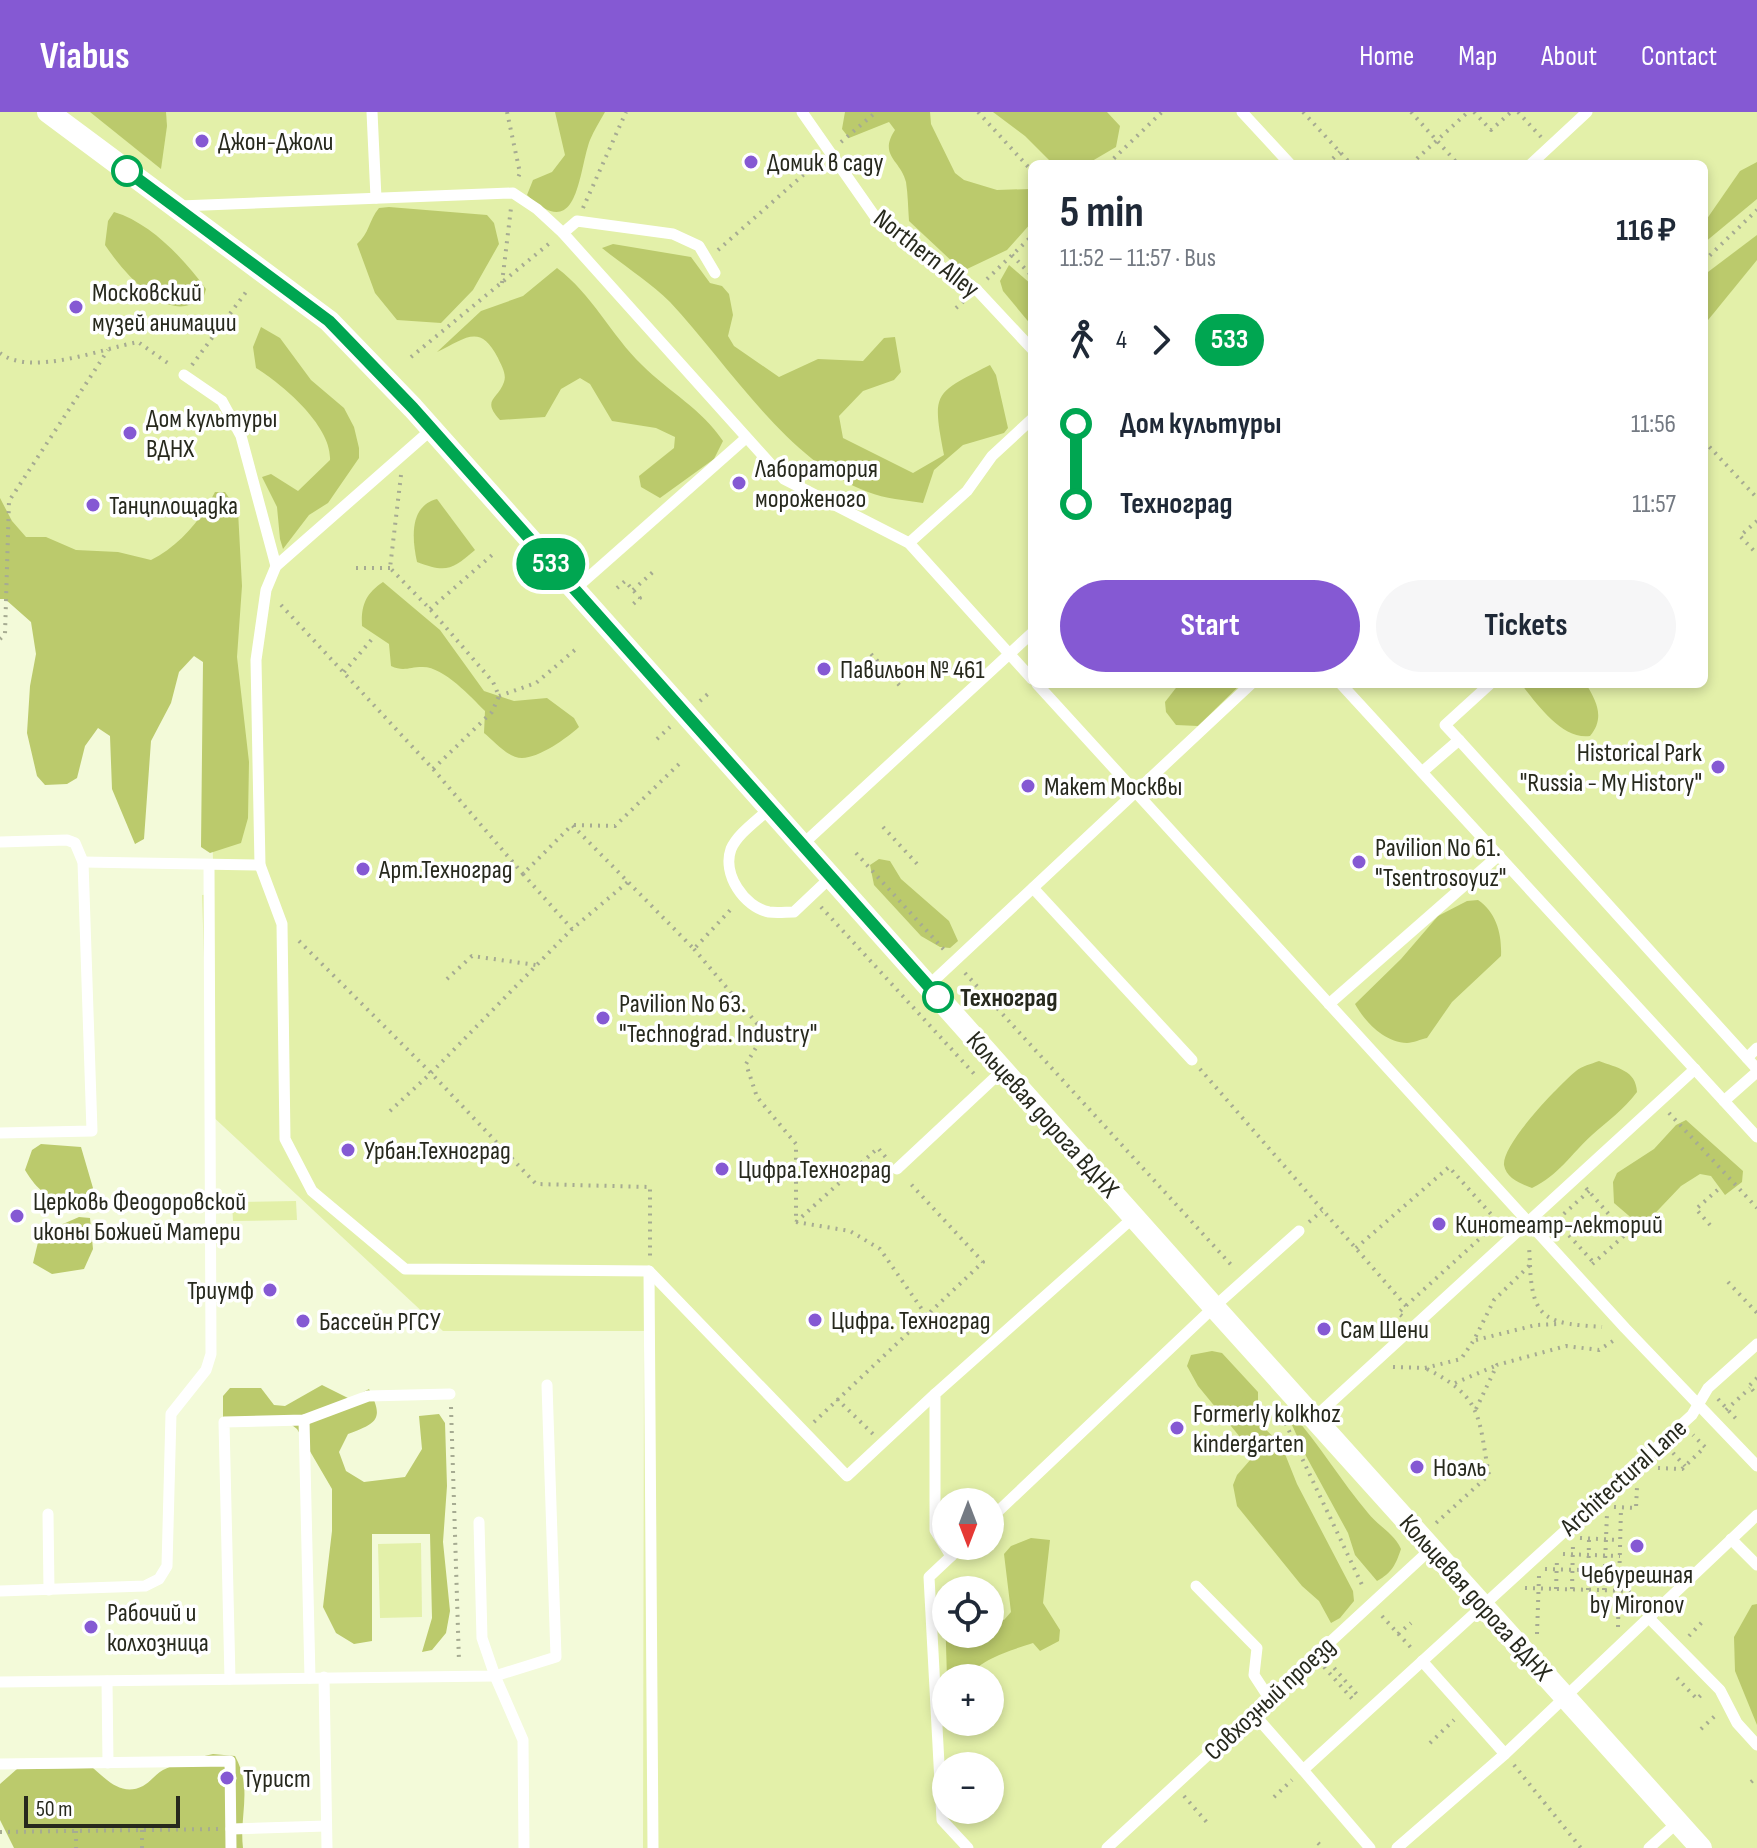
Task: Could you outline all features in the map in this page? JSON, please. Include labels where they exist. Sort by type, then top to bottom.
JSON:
[{"type":"street","name":"Кольцевая дорога ВДНХ","points":[[48,112],[329,321],[432,429],[1214,1307],[1432,1537],[1483,1605],[1701,1848]]},
{"type":"lane","points":[[372,112],[376,198]]},
{"type":"lane","name":"Northern Alley","points":[[802,112],[876,218],[909,246],[976,289],[1028,345]]},
{"type":"lane","points":[[1242,112],[1286,160]]},
{"type":"lane","points":[[1535,160],[1587,112]]},
{"type":"lane","points":[[172,206],[513,193],[537,209],[563,233],[784,479],[909,543],[1028,674]]},
{"type":"lane","points":[[563,233],[577,221],[673,234],[699,246],[715,273]]},
{"type":"lane","points":[[184,375],[222,401],[241,436],[276,566]]},
{"type":"lane","points":[[909,543],[967,491],[992,456],[1028,423]]},
{"type":"lane","points":[[432,429],[276,566],[266,590],[256,660],[260,865],[282,924],[285,1139],[312,1191],[405,1269],[649,1271],[847,1476],[1134,1217]]},
{"type":"lane","points":[[574,590],[746,438]]},
{"type":"lane","points":[[803,844],[1028,637]]},
{"type":"lane","points":[[1041,688],[1578,1277],[1757,1466]]},
{"type":"lane","points":[[928,986],[1247,688]]},
{"type":"lane","points":[[1345,688],[1757,1137]]},
{"type":"lane","points":[[1486,688],[1445,725],[1757,1070],[1724,1101]]},
{"type":"lane","points":[[1422,772],[1459,740]]},
{"type":"lane","points":[[770,808],[731,849],[729,870],[742,897],[767,912],[794,912],[832,876]]},
{"type":"lane","points":[[0,842],[72,841],[80,850],[83,862],[92,1131],[0,1133]]},
{"type":"lane","points":[[1329,1004],[1499,855]]},
{"type":"lane","points":[[83,862],[260,865]]},
{"type":"lane","points":[[0,1591],[145,1586],[159,1579],[167,1566],[171,1414],[206,1370],[211,1354],[209,865]]},
{"type":"lane","points":[[1033,888],[1192,1060]]},
{"type":"lane","points":[[1747,1058],[1757,1048]]},
{"type":"lane","points":[[897,1169],[1004,1069]]},
{"type":"lane","points":[[1315,1417],[1695,1069]]},
{"type":"lane","points":[[1004,1506],[1299,1231]]},
{"type":"lane","points":[[649,1271],[653,1848]]},
{"type":"lane","name":"Architectural Lane","points":[[1303,1770],[1692,1415],[1708,1388],[1757,1344]]},
{"type":"lane","points":[[0,1682],[495,1676],[556,1657],[547,1385]]},
{"type":"lane","points":[[230,1679],[224,1422],[304,1420],[368,1396],[450,1394]]},
{"type":"lane","points":[[935,1394],[935,1488]]},
{"type":"lane","points":[[304,1420],[310,1678]]},
{"type":"lane","points":[[48,1514],[49,1590]]},
{"type":"lane","points":[[1397,1848],[1505,1754],[1757,1515]]},
{"type":"lane","points":[[479,1522],[482,1638],[523,1740],[524,1848]]},
{"type":"lane","name":"Совхозный проезд","points":[[1107,1848],[1371,1604],[1432,1537]]},
{"type":"lane","points":[[1731,1539],[1757,1565]]},
{"type":"lane","points":[[947,1560],[929,1577],[942,1820],[968,1848]]},
{"type":"lane","points":[[1196,1586],[1257,1648],[1254,1675],[1269,1698]]},
{"type":"lane","points":[[1649,1618],[1720,1690],[1737,1723],[1756,1741]]},
{"type":"lane","points":[[1422,1661],[1505,1754]]},
{"type":"lane","points":[[324,1677],[327,1848]]},
{"type":"lane","points":[[107,1681],[108,1763]]},
{"type":"lane","points":[[1253,1713],[1370,1848]]},
{"type":"lane","points":[[0,1764],[230,1761],[231,1848]]},
{"type":"lane","points":[[1649,1848],[1678,1822]]},
{"type":"lane","points":[[231,1829],[326,1826]]},
{"type":"path","points":[[502,283],[513,193],[520,173],[507,112]]},
{"type":"path","points":[[577,221],[626,112]]},
{"type":"path","points":[[707,260],[876,112]]},
{"type":"path","points":[[978,112],[1028,167]]},
{"type":"path","points":[[1112,160],[1162,112]]},
{"type":"path","points":[[1303,112],[1347,160]]},
{"type":"path","points":[[1411,112],[1454,160]]},
{"type":"path","points":[[1416,160],[1468,112]]},
{"type":"path","points":[[1474,112],[1491,130],[1511,112]]},
{"type":"path","points":[[1331,160],[1340,152]]},
{"type":"path","points":[[1708,257],[1757,210]]},
{"type":"path","points":[[411,357],[563,233]]},
{"type":"path","points":[[956,308],[1028,240]]},
{"type":"path","points":[[1012,255],[1028,272]]},
{"type":"path","points":[[0,353],[8,360],[55,363],[138,342],[184,375],[263,270]]},
{"type":"path","points":[[0,639],[5,634],[9,501],[109,347]]},
{"type":"path","points":[[1708,445],[1757,498]]},
{"type":"path","points":[[390,568],[404,455]]},
{"type":"path","points":[[1757,521],[1740,536],[1757,554]]},
{"type":"path","points":[[430,609],[492,555]]},
{"type":"path","points":[[0,562],[7,566]]},
{"type":"path","points":[[356,568],[390,568],[493,682],[499,696],[492,712],[433,769]]},
{"type":"path","points":[[633,590],[654,571]]},
{"type":"path","points":[[617,588],[625,581],[633,590],[640,598],[632,605]]},
{"type":"path","points":[[266,590],[433,769],[572,929]]},
{"type":"path","points":[[344,672],[372,639]]},
{"type":"path","points":[[499,696],[536,683],[576,649]]},
{"type":"path","points":[[871,654],[902,688]]},
{"type":"path","points":[[657,739],[675,723]]},
{"type":"path","points":[[523,874],[572,825],[615,826],[680,763]]},
{"type":"path","points":[[572,825],[694,949],[765,1033],[746,1064],[757,1097],[796,1144],[796,1222]]},
{"type":"path","points":[[883,827],[919,866]]},
{"type":"path","points":[[856,853],[1245,1280]]},
{"type":"path","points":[[390,1111],[572,929],[629,881]]},
{"type":"path","points":[[694,949],[742,897]]},
{"type":"path","points":[[282,924],[431,1073],[536,1184],[650,1187],[649,1271]]},
{"type":"path","points":[[468,950],[472,956],[536,965]]},
{"type":"path","points":[[447,979],[472,956]]},
{"type":"path","points":[[1192,1060],[1406,1306]]},
{"type":"path","points":[[1659,1102],[1757,1208]]},
{"type":"path","points":[[796,1222],[878,1148],[983,1262],[804,1432]]},
{"type":"path","points":[[1356,1248],[1449,1167],[1498,1222]]},
{"type":"path","points":[[1577,1178],[1626,1234],[1578,1277]]},
{"type":"path","points":[[1710,1225],[1696,1212],[1731,1180]]},
{"type":"path","points":[[1589,1191],[1556,1221],[1594,1263]]},
{"type":"path","points":[[1412,1328],[1398,1313],[1514,1207]]},
{"type":"path","points":[[796,1222],[850,1231],[880,1249],[926,1316]]},
{"type":"path","points":[[1528,1222],[1531,1293],[1541,1312],[1559,1323]]},
{"type":"path","points":[[1371,1366],[1425,1368],[1461,1359],[1494,1300],[1530,1265]]},
{"type":"path","points":[[1728,1282],[1757,1313]]},
{"type":"path","points":[[1474,1340],[1536,1325],[1559,1323],[1627,1330]]},
{"type":"path","points":[[1455,1383],[1497,1365],[1566,1346],[1599,1350],[1627,1330]]},
{"type":"path","points":[[1476,1409],[1497,1365]]},
{"type":"path","points":[[1425,1368],[1455,1383],[1476,1409],[1489,1475],[1432,1537]]},
{"type":"path","points":[[1737,1400],[1757,1378]]},
{"type":"path","points":[[1708,1388],[1744,1427]]},
{"type":"path","points":[[1750,1388],[1757,1395]]},
{"type":"path","points":[[450,1394],[460,1676]]},
{"type":"path","points":[[837,1399],[882,1442]]},
{"type":"path","points":[[1650,1467],[1682,1469],[1705,1447],[1693,1435]]},
{"type":"path","points":[[1673,1453],[1685,1466]]},
{"type":"path","points":[[1617,1635],[1621,1494]]},
{"type":"path","points":[[1604,1590],[1607,1507],[1636,1508]]},
{"type":"path","points":[[1606,1523],[1621,1523]]},
{"type":"path","points":[[1572,1589],[1573,1538],[1620,1540]]},
{"type":"path","points":[[1588,1590],[1589,1539]]},
{"type":"path","points":[[1556,1589],[1557,1554],[1620,1556]]},
{"type":"path","points":[[1537,1634],[1539,1569],[1619,1571]]},
{"type":"path","points":[[1519,1588],[1631,1591],[1630,1615]]},
{"type":"path","points":[[1371,1604],[1422,1661]]},
{"type":"path","points":[[1677,1647],[1704,1620]]},
{"type":"path","points":[[1398,1634],[1411,1623]]},
{"type":"path","points":[[1319,1652],[1370,1708]]},
{"type":"path","points":[[1326,1670],[1354,1701]]},
{"type":"path","points":[[1677,1678],[1698,1697]]},
{"type":"path","points":[[1430,1743],[1465,1710]]},
{"type":"path","points":[[1505,1754],[1581,1848]]},
{"type":"path","points":[[1274,1797],[1303,1770]]},
{"type":"path","points":[[1751,1782],[1757,1777]]},
{"type":"path","points":[[1175,1785],[1210,1826]]},
{"type":"path","points":[[0,1832],[231,1829]]},
{"type":"path","points":[[142,1830],[142,1848]]},
{"type":"path","points":[[76,1831],[76,1848]]},
{"type":"path","points":[[1318,1843],[1323,1848]]},
{"type":"green space","points":[[0,112],[1757,112],[1757,1848],[643,1848],[644,1331],[443,1331],[209,1113],[202,895],[214,894],[205,584],[0,586]]},
{"type":"green space","points":[[90,112],[166,112],[161,169]]},
{"type":"green space","points":[[555,112],[605,112],[590,140],[574,198],[567,208],[557,212],[544,208],[527,195],[533,180],[552,172],[565,155]]},
{"type":"green space","points":[[845,112],[930,112],[931,124],[955,173],[964,180],[997,190],[1028,189],[1028,226],[1007,250],[967,269],[957,266],[909,221],[906,182],[890,152],[890,139],[895,130],[889,122],[849,138],[842,129]]},
{"type":"green space","points":[[993,112],[1107,112],[1120,126],[1116,147],[1094,160],[1049,160],[1025,136]]},
{"type":"green space","points":[[1757,162],[1757,199],[1708,240],[1708,217],[1740,171]]},
{"type":"green space","points":[[379,208],[487,215],[494,223],[499,244],[473,290],[441,323],[397,320],[375,293],[357,244]]},
{"type":"green space","points":[[114,212],[141,224],[177,254],[206,289],[203,299],[174,306],[162,302],[139,286],[105,245],[108,221]]},
{"type":"green space","points":[[1757,235],[1757,260],[1708,320],[1708,272]]},
{"type":"green space","points":[[613,244],[691,257],[710,283],[722,286],[729,294],[733,315],[728,336],[734,346],[779,377],[818,359],[863,361],[884,338],[895,337],[901,372],[894,380],[863,391],[839,416],[843,438],[913,473],[944,455],[938,418],[941,397],[957,382],[990,365],[996,375],[1008,428],[1004,433],[963,445],[934,470],[923,503],[868,492],[811,458],[785,435],[670,302],[602,248]]},
{"type":"green space","points":[[1009,265],[1028,282],[1028,321],[1003,291],[1000,281]]},
{"type":"green space","points":[[557,268],[581,290],[642,365],[695,410],[723,441],[714,459],[660,498],[641,487],[639,476],[674,448],[675,437],[656,428],[612,421],[590,384],[580,378],[561,389],[545,417],[500,420],[491,403],[505,376],[485,340],[478,337],[464,339],[437,352],[481,311],[523,296]]},
{"type":"green space","points":[[261,327],[280,338],[311,380],[344,408],[354,427],[359,448],[359,458],[328,503],[309,515],[283,549],[277,507],[262,477],[271,474],[298,491],[330,460],[323,434],[304,407],[256,368],[253,347]]},
{"type":"green space","points":[[215,492],[225,492],[238,511],[242,586],[237,657],[249,762],[248,818],[241,843],[210,853],[201,847],[203,662],[194,656],[179,672],[171,703],[151,741],[144,839],[135,844],[112,789],[110,736],[98,728],[85,746],[77,778],[67,784],[45,785],[37,776],[27,733],[36,654],[31,622],[5,599],[0,599],[0,498],[12,521],[26,537],[46,537],[76,550],[118,552],[151,560],[188,531]]},
{"type":"green space","points":[[437,499],[475,550],[448,568],[435,568],[417,562],[415,553],[417,516],[428,503]]},
{"type":"green space","points":[[383,582],[440,630],[484,691],[514,701],[547,698],[574,718],[579,727],[536,755],[522,758],[506,752],[484,733],[485,711],[464,691],[439,671],[391,666],[389,644],[362,626],[365,601]]},
{"type":"green space","points":[[1176,688],[1237,688],[1198,726],[1176,725],[1166,712],[1165,702]]},
{"type":"green space","points":[[1524,688],[1588,688],[1598,710],[1597,723],[1590,736],[1580,736],[1560,727]]},
{"type":"green space","points":[[879,859],[890,861],[901,879],[949,921],[958,941],[950,948],[940,947],[921,936],[874,885],[870,865]]},
{"type":"green space","points":[[1478,900],[1490,911],[1497,925],[1501,956],[1452,1002],[1427,1038],[1409,1043],[1399,1042],[1376,1030],[1355,1004],[1401,959],[1438,916],[1467,901]]},
{"type":"green space","points":[[1599,1061],[1629,1074],[1637,1092],[1550,1177],[1532,1188],[1515,1180],[1504,1165],[1512,1143],[1521,1130],[1576,1071]]},
{"type":"green space","points":[[1686,1120],[1743,1171],[1742,1182],[1725,1195],[1711,1176],[1700,1174],[1681,1186],[1642,1227],[1614,1203],[1613,1182],[1617,1173],[1654,1149],[1676,1125]]},
{"type":"green space","points":[[41,1144],[81,1147],[93,1188],[91,1198],[67,1208],[37,1186],[25,1170],[32,1150]]},
{"type":"green space","points":[[296,1201],[297,1220],[233,1221],[232,1202]]},
{"type":"green space","points":[[79,1217],[90,1218],[93,1249],[84,1269],[52,1274],[33,1263],[40,1234]]},
{"type":"green space","points":[[1212,1351],[1222,1353],[1258,1392],[1258,1422],[1281,1444],[1297,1484],[1353,1591],[1354,1601],[1340,1618],[1331,1623],[1319,1601],[1302,1586],[1237,1506],[1233,1485],[1237,1475],[1251,1459],[1249,1448],[1198,1386],[1187,1366],[1191,1355]]},
{"type":"green space","points":[[322,1385],[350,1399],[369,1389],[374,1399],[375,1419],[366,1427],[348,1434],[339,1452],[346,1471],[364,1482],[405,1477],[422,1449],[419,1416],[439,1414],[445,1423],[447,1486],[443,1542],[450,1611],[446,1633],[432,1650],[422,1652],[432,1618],[430,1534],[372,1534],[372,1641],[354,1644],[336,1633],[323,1607],[332,1531],[332,1489],[297,1429],[288,1422],[223,1418],[223,1396],[230,1388],[261,1388],[274,1405],[285,1406]]},
{"type":"green space","points":[[1292,1414],[1358,1501],[1401,1549],[1393,1568],[1377,1581],[1355,1555],[1348,1533],[1292,1425]]},
{"type":"green space","points":[[1031,1538],[1050,1540],[1043,1603],[1060,1630],[1059,1641],[1040,1651],[1033,1643],[983,1664],[947,1664],[946,1648],[1004,1648],[1004,1620],[1011,1612],[1004,1554],[1011,1546]]},
{"type":"green space","points":[[421,1543],[422,1617],[380,1618],[378,1544]]},
{"type":"green space","points":[[1757,1604],[1757,1725],[1735,1671],[1734,1637],[1752,1605]]},
{"type":"green space","points":[[213,1754],[235,1756],[240,1768],[244,1791],[243,1848],[14,1848],[0,1820],[0,1784],[17,1769],[93,1768],[115,1786],[128,1790],[143,1786],[169,1767]]},
{"type":"bus line","name":"533","points":[[127,171],[329,321],[413,408],[938,997]]},
{"type":"place","name":"Джон-Джоли","points":[[202,141]]},
{"type":"place","name":"Домик в саду","points":[[751,162]]},
{"type":"place","name":"Московский музей анимации","points":[[76,307]]},
{"type":"place","name":"Дом культуры ВДНХ","points":[[130,433]]},
{"type":"place","name":"Лаборатория мороженого","points":[[739,483]]},
{"type":"place","name":"Танцплощадка","points":[[93,505]]},
{"type":"place","name":"Павильон № 461","points":[[824,669]]},
{"type":"place","name":"Historical Park \"Russia - My History\"","points":[[1718,767]]},
{"type":"place","name":"Макет Москвы","points":[[1028,786]]},
{"type":"place","name":"Pavilion No 61. \"Tsentrosoyuz\"","points":[[1359,862]]},
{"type":"place","name":"Арт.Техноград","points":[[363,869]]},
{"type":"place","name":"Техноград","points":[[938,997]]},
{"type":"place","name":"Pavilion No 63. \"Technograd. Industry\"","points":[[603,1018]]},
{"type":"place","name":"Урбан.Техноград","points":[[348,1150]]},
{"type":"place","name":"Цифра.Техноград","points":[[722,1169]]},
{"type":"place","name":"Церковь Феодоровской иконы Божией Матери","points":[[17,1216]]},
{"type":"place","name":"Кинотеатр-лекторий","points":[[1439,1224]]},
{"type":"place","name":"Триумф","points":[[270,1290]]},
{"type":"place","name":"Цифра. Техноград","points":[[815,1320]]},
{"type":"place","name":"Бассейн РГСУ","points":[[303,1321]]},
{"type":"place","name":"Сам Шени","points":[[1324,1329]]},
{"type":"place","name":"Formerly kolkhoz kindergarten","points":[[1177,1428]]},
{"type":"place","name":"Ноэль","points":[[1417,1467]]},
{"type":"place","name":"Чебурешная by Mironov","points":[[1637,1546]]},
{"type":"place","name":"Рабочий и колхозница","points":[[91,1627]]},
{"type":"place","name":"Турист","points":[[227,1778]]}]
